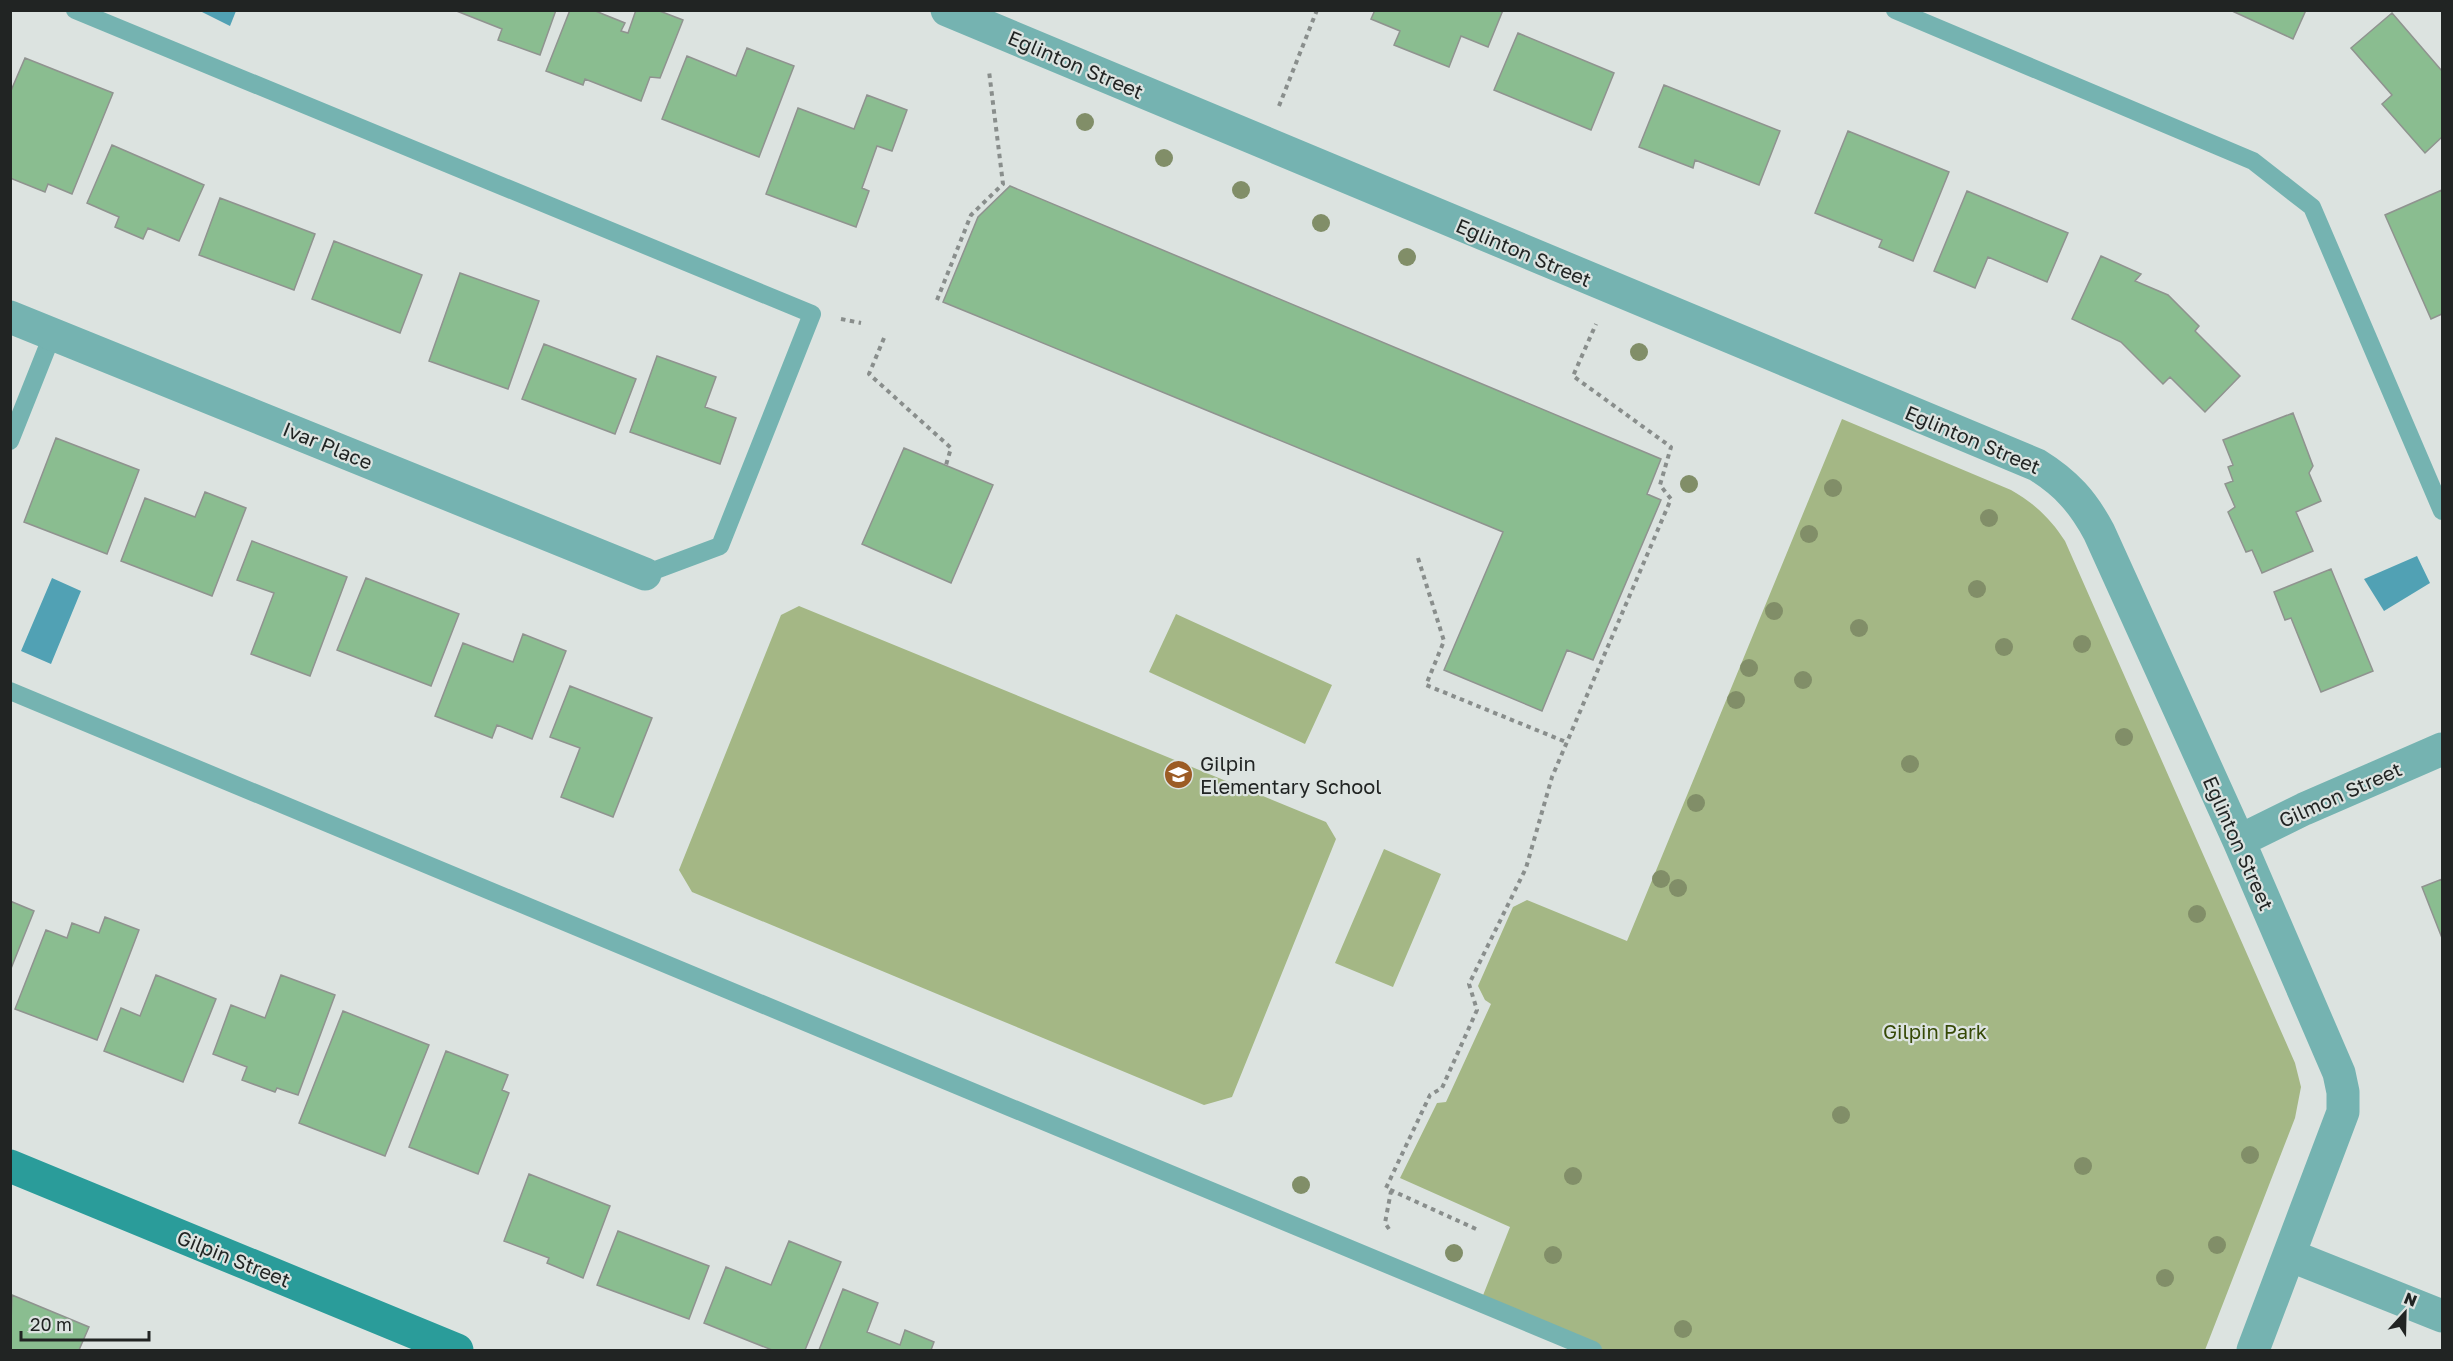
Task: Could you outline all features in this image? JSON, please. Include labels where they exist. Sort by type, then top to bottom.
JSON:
[{"type":"street","name":"Eglinton Street","points":[[947,10],[2026,460],[2055,476],[2078,496],[2099,532],[2239,841],[2339,1073],[2343,1092],[2343,1112],[2253,1350]]},
{"type":"street","name":"Ivar Place","points":[[10,316],[645,574]]},
{"type":"street","name":"Gilmon Street","points":[[2239,841],[2304,809],[2442,749]]},
{"type":"street","name":"Gilpin Street","points":[[10,1166],[439,1347]]},
{"type":"street","points":[[2289,1255],[2442,1316]]},
{"type":"lane","points":[[75,10],[812,314],[720,546],[645,574]]},
{"type":"lane","points":[[1894,10],[2253,161],[2312,207],[2442,511]]},
{"type":"lane","points":[[10,441],[52,333]]},
{"type":"lane","points":[[10,691],[1593,1350]]},
{"type":"path","points":[[1279,106],[1317,10]]},
{"type":"path","points":[[937,300],[970,215],[1004,184],[989,71]]},
{"type":"path","points":[[1476,1229],[1386,1188],[1430,1095],[1442,1088],[1477,1010],[1469,984],[1526,868],[1552,777],[1671,499],[1660,485],[1671,447],[1573,376],[1596,324]]},
{"type":"path","points":[[884,338],[869,374],[951,448],[946,465]]},
{"type":"path","points":[[1418,558],[1444,642],[1426,685],[1566,742]]},
{"type":"green space","name":"Gilpin Park","points":[[1842,419],[2011,490],[2041,512],[2065,541],[2295,1063],[2301,1087],[2295,1118],[2205,1350],[1593,1350],[1480,1303],[1510,1227],[1400,1178],[1437,1103],[1446,1102],[1491,1004],[1485,1000],[1478,986],[1513,907],[1527,900],[1627,941]]},
{"type":"green space","points":[[799,606],[1326,822],[1336,839],[1232,1097],[1204,1105],[692,892],[679,870],[781,615]]},
{"type":"green space","points":[[1176,614],[1332,685],[1305,744],[1149,672]]},
{"type":"green space","points":[[1384,849],[1441,874],[1393,987],[1335,963]]},
{"type":"water","points":[[198,10],[236,10],[236,11],[230,26]]},
{"type":"water","points":[[2417,556],[2430,583],[2384,611],[2364,579]]},
{"type":"water","points":[[52,578],[81,591],[51,664],[21,651]]},
{"type":"building","points":[[454,10],[556,10],[540,55],[498,40],[502,29]]},
{"type":"building","points":[[570,10],[593,10],[625,23],[621,31],[628,33],[636,10],[657,10],[683,20],[660,78],[650,77],[641,101],[585,79],[583,85],[546,71]]},
{"type":"building","points":[[1375,10],[1503,10],[1488,47],[1461,36],[1449,67],[1394,45],[1400,31],[1371,19]]},
{"type":"building","points":[[2230,10],[2306,10],[2293,39]]},
{"type":"building","points":[[2392,13],[2442,71],[2442,137],[2425,153],[2382,104],[2392,95],[2351,48]]},
{"type":"building","points":[[1518,33],[1614,73],[1591,130],[1494,90]]},
{"type":"building","points":[[747,48],[794,66],[759,157],[662,119],[687,56],[736,76]]},
{"type":"building","points":[[25,58],[113,93],[72,194],[48,184],[45,192],[10,178],[10,93]]},
{"type":"building","points":[[1664,85],[1780,131],[1759,185],[1695,160],[1693,168],[1639,147]]},
{"type":"building","points":[[867,95],[907,110],[892,151],[877,146],[862,188],[869,191],[856,227],[766,194],[798,108],[854,129]]},
{"type":"building","points":[[1848,131],[1949,172],[1913,261],[1879,247],[1882,240],[1815,213]]},
{"type":"building","points":[[112,145],[204,185],[179,241],[148,228],[143,239],[115,227],[119,217],[87,203]]},
{"type":"building","points":[[1010,186],[1661,459],[1647,494],[1661,500],[1593,660],[1567,650],[1542,711],[1444,670],[1503,532],[943,302],[978,217]]},
{"type":"building","points":[[2442,190],[2442,314],[2431,319],[2385,215]]},
{"type":"building","points":[[1967,191],[2068,233],[2047,282],[1988,257],[1975,288],[1934,271]]},
{"type":"building","points":[[220,198],[315,234],[294,290],[199,255]]},
{"type":"building","points":[[334,241],[422,275],[400,333],[312,299]]},
{"type":"building","points":[[2101,256],[2141,274],[2135,281],[2168,295],[2199,326],[2195,331],[2240,376],[2205,412],[2170,377],[2163,384],[2121,342],[2072,319]]},
{"type":"building","points":[[460,273],[539,301],[508,389],[429,361]]},
{"type":"building","points":[[544,344],[636,379],[615,434],[522,399]]},
{"type":"building","points":[[657,356],[716,377],[705,407],[736,418],[720,464],[630,432]]},
{"type":"building","points":[[2293,413],[2313,466],[2309,473],[2321,501],[2296,512],[2313,551],[2262,573],[2252,550],[2246,552],[2228,512],[2235,507],[2225,484],[2233,481],[2228,467],[2233,465],[2223,440]]},
{"type":"building","points":[[56,438],[139,470],[107,554],[24,522]]},
{"type":"building","points":[[904,448],[993,485],[951,583],[862,544]]},
{"type":"building","points":[[205,492],[246,508],[212,596],[121,561],[145,498],[195,517]]},
{"type":"building","points":[[252,541],[347,577],[310,676],[251,654],[274,593],[237,580]]},
{"type":"building","points":[[2331,569],[2373,671],[2321,692],[2291,618],[2285,620],[2274,592]]},
{"type":"building","points":[[366,578],[459,614],[431,686],[337,650]]},
{"type":"building","points":[[523,634],[566,651],[532,739],[497,725],[492,738],[435,716],[463,643],[513,662]]},
{"type":"building","points":[[570,686],[652,718],[613,817],[561,797],[580,748],[550,737]]},
{"type":"building","points":[[2442,879],[2442,938],[2422,887]]},
{"type":"building","points":[[10,901],[34,911],[10,971]]},
{"type":"building","points":[[105,917],[139,930],[97,1040],[15,1009],[46,930],[67,938],[72,923],[99,933]]},
{"type":"building","points":[[156,975],[216,999],[183,1082],[104,1051],[121,1008],[140,1016]]},
{"type":"building","points":[[281,975],[335,995],[298,1095],[277,1088],[275,1092],[242,1080],[247,1067],[213,1054],[231,1005],[265,1018]]},
{"type":"building","points":[[343,1011],[429,1045],[385,1156],[299,1123]]},
{"type":"building","points":[[446,1051],[508,1075],[502,1090],[509,1093],[478,1174],[409,1147]]},
{"type":"building","points":[[529,1174],[610,1206],[583,1278],[547,1263],[549,1258],[504,1241]]},
{"type":"building","points":[[618,1231],[709,1266],[689,1319],[597,1285]]},
{"type":"building","points":[[789,1241],[841,1262],[805,1350],[772,1350],[704,1323],[726,1267],[771,1285]]},
{"type":"building","points":[[843,1289],[878,1303],[867,1332],[900,1345],[905,1330],[934,1342],[931,1350],[819,1350]]},
{"type":"building","points":[[12,1295],[89,1327],[79,1350],[10,1350]]},
{"type":"place","name":"Gilpin Elementary School","points":[[1179,775]]}]
